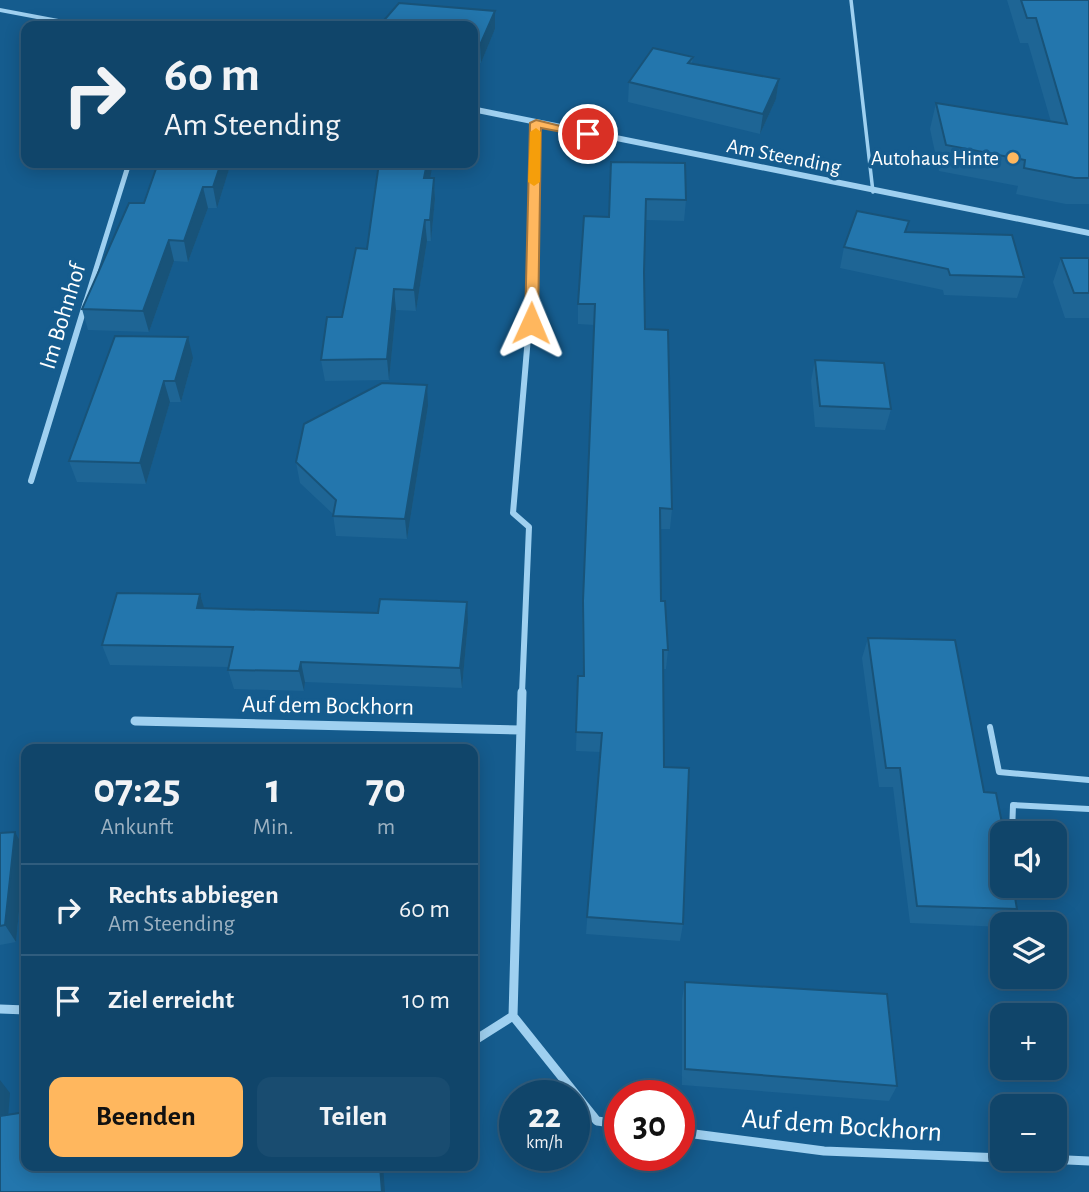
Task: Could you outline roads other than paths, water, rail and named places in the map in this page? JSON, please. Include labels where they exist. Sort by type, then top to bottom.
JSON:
[{"type":"street","points":[[0,10],[58,21]]},
{"type":"street","name":"Am Steending","points":[[478,110],[873,192],[1089,233]]},
{"type":"street","points":[[536,123],[531,323],[513,513],[529,527],[520,730],[513,1016],[597,1121],[604,1122]]},
{"type":"street","name":"Im Bohnhof","points":[[31,481],[127,168]]},
{"type":"street","name":"Auf dem Bockhorn","points":[[135,721],[520,730]]},
{"type":"street","points":[[0,1009],[21,1010]]},
{"type":"street","points":[[478,1038],[513,1016]]},
{"type":"street","name":"Auf dem Bockhorn","points":[[695,1134],[824,1151],[990,1157]]},
{"type":"street","points":[[1067,1160],[1089,1161]]},
{"type":"lane","points":[[851,0],[873,192]]},
{"type":"lane","points":[[990,727],[999,772],[1089,780]]},
{"type":"lane","points":[[1012,821],[1013,805],[1089,809]]},
{"type":"place","name":"Autohaus Hinte","points":[[1013,158]]}]
